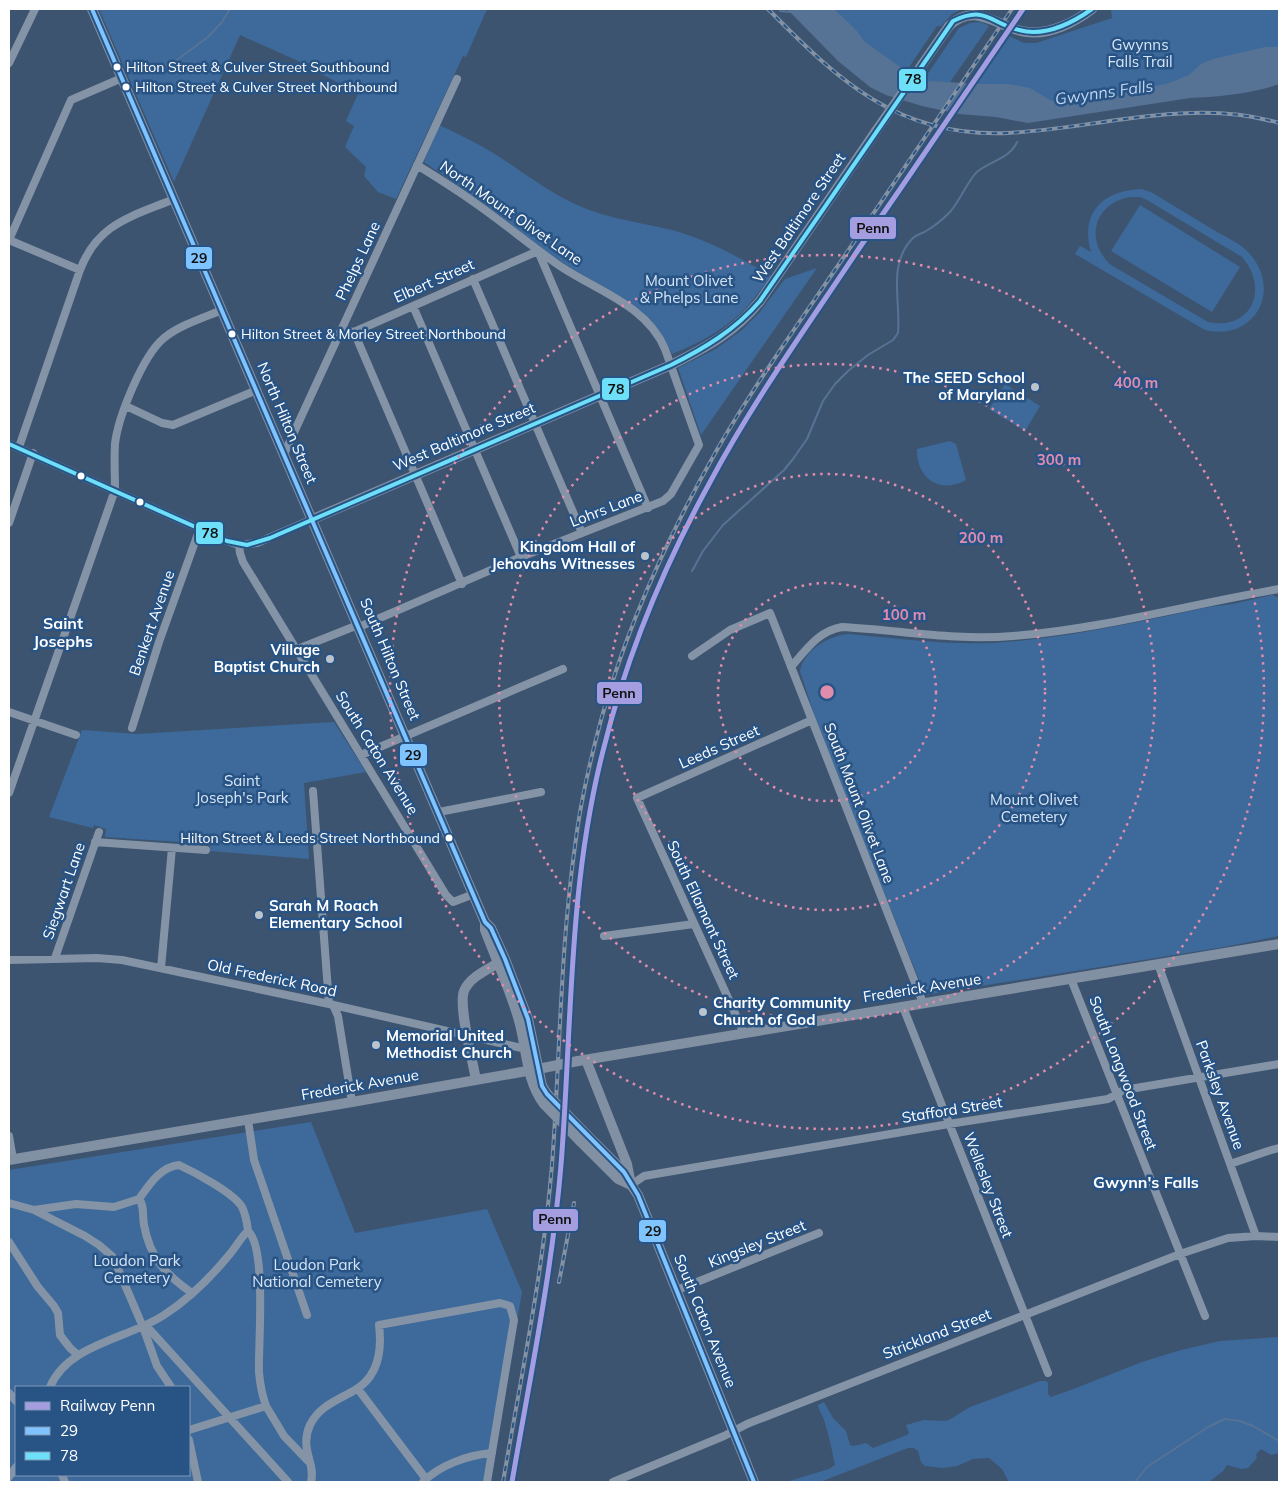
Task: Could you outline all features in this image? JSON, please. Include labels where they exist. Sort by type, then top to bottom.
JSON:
[{"type":"main road","name":"North Hilton Street","points":[[92,9],[313,519]]},
{"type":"main road","name":"West Baltimore Street","points":[[313,519],[671,364],[713,343],[751,313],[780,275],[949,26],[960,17],[976,13],[985,15],[1015,29],[1037,32],[1070,23],[1092,9]]},
{"type":"main road","name":"South Hilton Street","points":[[313,519],[474,894],[485,922],[485,930],[502,961],[528,1019],[533,1070],[532,1086],[581,1136],[618,1179],[631,1185]]},
{"type":"main road","name":"Frederick Avenue","points":[[11,1160],[744,1033],[1279,944]]},
{"type":"main road","name":"South Hilton Street","points":[[502,961],[533,1070]]},
{"type":"main road","points":[[476,1080],[463,1009],[464,991],[477,976],[502,961]]},
{"type":"main road","name":"South Caton Avenue","points":[[582,1061],[627,1164],[631,1185],[638,1195],[754,1482]]},
{"type":"street","points":[[9,63],[34,9]]},
{"type":"street","points":[[9,42],[17,45]]},
{"type":"street","points":[[80,270],[9,240],[71,100],[122,78]]},
{"type":"street","name":"Phelps Lane","points":[[284,454],[457,79]]},
{"type":"street","name":"North Mount Olivet Lane","points":[[418,166],[477,204],[563,268],[618,299],[649,324],[662,340],[671,364]]},
{"type":"street","points":[[19,448],[80,270],[91,247],[107,231],[127,218],[174,200]]},
{"type":"street","points":[[538,250],[648,508]]},
{"type":"street","name":"Elbert Street","points":[[354,332],[538,250]]},
{"type":"street","points":[[473,279],[582,533]]},
{"type":"street","points":[[413,306],[521,558]]},
{"type":"street","points":[[9,793],[115,490],[115,444],[120,421],[147,358],[159,343],[172,332],[222,310]]},
{"type":"street","points":[[342,330],[354,332],[462,584]]},
{"type":"street","name":"Lohrs Lane","points":[[295,650],[462,584],[582,533],[648,508],[668,498],[699,445],[671,364]]},
{"type":"street","points":[[126,406],[162,423],[173,425],[256,390]]},
{"type":"street","points":[[9,444],[239,545]]},
{"type":"street","points":[[9,523],[33,453]]},
{"type":"street","name":"West Baltimore Street","points":[[239,545],[257,543],[313,519]]},
{"type":"street","name":"Benkert Avenue","points":[[132,728],[159,642],[200,528]]},
{"type":"street","name":"South Caton Avenue","points":[[239,545],[243,562],[295,650],[450,900],[458,901],[474,894]]},
{"type":"street","points":[[791,667],[820,636],[833,628],[842,627],[935,636],[1012,636],[1108,622],[1279,588]]},
{"type":"street","name":"South Mount Olivet Lane","points":[[692,656],[730,630],[770,613],[923,1003]]},
{"type":"street","points":[[361,755],[563,669]]},
{"type":"street","points":[[9,712],[76,735]]},
{"type":"street","name":"Leeds Street","points":[[637,798],[812,720]]},
{"type":"street","points":[[313,791],[331,1004],[338,1016],[352,1102]]},
{"type":"street","points":[[439,812],[540,792]]},
{"type":"street","name":"South Ellamont Street","points":[[637,798],[744,1033]]},
{"type":"street","name":"Siegwart Lane","points":[[55,958],[99,832]]},
{"type":"street","points":[[95,842],[206,850]]},
{"type":"street","points":[[161,968],[172,848]]},
{"type":"street","points":[[604,936],[694,924]]},
{"type":"street","name":"Old Frederick Road","points":[[9,960],[55,958],[110,959],[331,1004],[526,1049]]},
{"type":"street","name":"Parksley Avenue","points":[[1158,964],[1256,1236]]},
{"type":"street","name":"South Longwood Street","points":[[1071,979],[1204,1316]]},
{"type":"street","name":"Wellesley Street","points":[[903,1006],[1048,1372]]},
{"type":"street","name":"Stafford Street","points":[[631,1185],[644,1176],[1108,1099],[1124,1090],[1279,1064]]},
{"type":"street","points":[[248,1120],[254,1160],[307,1315]]},
{"type":"street","points":[[9,1136],[11,1160]]},
{"type":"street","points":[[1230,1164],[1268,1150],[1279,1148]]},
{"type":"street","points":[[34,1210],[64,1205],[114,1207],[139,1199],[151,1181],[170,1166],[179,1165],[226,1192],[241,1206],[247,1218],[248,1230],[253,1238],[259,1280],[261,1321],[259,1373],[266,1406],[284,1436],[310,1462]]},
{"type":"street","points":[[139,1199],[143,1207],[144,1223],[152,1250],[167,1274],[192,1293]]},
{"type":"street","points":[[9,1204],[34,1210],[84,1236],[108,1252],[116,1262],[143,1327],[156,1366],[169,1386]]},
{"type":"street","points":[[51,1386],[60,1370],[78,1355],[143,1327],[179,1305],[216,1270],[248,1230]]},
{"type":"street","name":"Kingsley Street","points":[[677,1290],[819,1234]]},
{"type":"street","name":"Strickland Street","points":[[612,1482],[747,1424],[1180,1254],[1228,1238],[1279,1237]]},
{"type":"street","points":[[9,1242],[38,1287],[58,1312],[60,1335],[78,1355]]},
{"type":"street","points":[[311,1482],[312,1473],[307,1455],[307,1434],[314,1419],[326,1406],[358,1388],[367,1379],[377,1362],[380,1345],[379,1325],[500,1303],[506,1304],[512,1309],[514,1320],[487,1482]]},
{"type":"street","points":[[143,1327],[150,1330],[190,1372],[288,1482]]},
{"type":"street","points":[[358,1388],[424,1481],[458,1462],[480,1454],[492,1453]]},
{"type":"street","points":[[190,1430],[266,1406]]},
{"type":"street","points":[[190,1445],[198,1482]]},
{"type":"green space","points":[[99,9],[487,9],[466,57],[463,56],[396,199],[378,192],[364,176],[366,167],[345,147],[354,126],[346,121],[360,89],[357,88],[355,91],[307,67],[307,65],[240,35],[174,182]]},
{"type":"green space","points":[[804,9],[962,9],[952,14],[941,26],[937,26],[896,86]]},
{"type":"green space","name":"Gwynns Falls Trail","points":[[1108,9],[1279,9],[1279,52],[1180,89],[1083,108],[968,96],[1009,36],[1024,43],[1036,43],[1112,18],[1111,10]]},
{"type":"green space","points":[[981,22],[989,26],[937,101],[916,91],[959,28],[970,23]]},
{"type":"green space","name":"Mount Olivet & Phelps Lane","points":[[439,125],[483,147],[552,192],[577,205],[612,217],[672,230],[698,239],[735,256],[771,276],[745,309],[729,323],[720,330],[672,354],[663,336],[638,309],[609,289],[553,256],[424,162]]},
{"type":"green space","points":[[1141,189],[1151,192],[1234,241],[1249,253],[1259,267],[1264,284],[1264,292],[1259,309],[1249,321],[1232,330],[1219,332],[1205,330],[1075,254],[1080,246],[1091,252],[1088,238],[1089,226],[1092,215],[1097,207],[1115,194]],"holes":[[[1130,197],[1140,197],[1242,257],[1250,269],[1255,282],[1255,294],[1252,305],[1245,314],[1235,320],[1223,323],[1208,322],[1111,265],[1098,245],[1096,235],[1097,224],[1101,215],[1108,207]]]},
{"type":"green space","points":[[1140,205],[1240,267],[1212,312],[1111,251]]},
{"type":"green space","name":"Mount Olivet & Phelps Lane","points":[[817,268],[701,435],[678,368],[716,349],[742,330],[760,312],[785,279]]},
{"type":"green space","points":[[1005,384],[1040,406],[1025,431],[989,409]]},
{"type":"green space","points":[[950,441],[956,444],[966,480],[956,484],[938,484],[931,481],[920,468],[917,449]]},
{"type":"green space","name":"Mount Olivet Cemetery","points":[[1272,595],[1279,598],[1279,936],[1224,947],[925,995],[821,735],[800,671],[806,657],[818,645],[840,635],[848,634],[955,643],[1019,641],[1101,629]]},
{"type":"green space","name":"Saint Joseph's Park","points":[[334,722],[366,772],[304,783],[309,859],[210,851],[210,844],[105,837],[106,829],[94,825],[93,828],[49,817],[82,730],[137,734]]},
{"type":"green space","name":"Loudon Park Cemetery","points":[[311,1122],[355,1233],[487,1209],[522,1292],[489,1482],[9,1482],[9,1170]]},
{"type":"green space","points":[[1279,1337],[1279,1453],[1271,1455],[1261,1449],[1256,1454],[1257,1458],[1248,1468],[1241,1469],[1227,1465],[1223,1471],[1209,1482],[1009,1482],[1002,1469],[989,1458],[973,1459],[957,1466],[943,1468],[925,1466],[921,1462],[918,1451],[914,1448],[908,1448],[820,1482],[786,1482],[829,1469],[835,1465],[827,1431],[818,1405],[824,1402],[833,1418],[846,1431],[850,1445],[866,1443],[873,1448],[907,1435],[909,1433],[906,1425],[924,1420],[949,1420],[970,1407],[1040,1381],[1048,1383],[1048,1394],[1051,1397],[1142,1362],[1181,1350],[1220,1341]]},
{"type":"shaded area","name":"Gwynns Falls","points":[[787,9],[834,9],[856,30],[865,42],[903,69],[928,81],[1009,84],[1030,88],[1050,100],[1062,103],[1127,93],[1169,83],[1189,75],[1201,64],[1213,59],[1265,47],[1279,47],[1279,84],[1236,94],[1190,98],[1028,123],[996,117],[959,114],[922,106],[886,95],[870,87],[838,61]]},
{"type":"waterway","points":[[142,73],[174,62],[208,37],[222,22],[230,9]]},
{"type":"waterway","points":[[780,11],[791,12]]},
{"type":"waterway","points":[[692,571],[703,551],[723,525],[784,470],[793,459],[807,439],[823,401],[835,384],[868,355],[893,340],[898,333],[897,283],[900,259],[905,248],[915,237],[933,227],[950,212],[978,171],[1005,156],[1017,142]]},
{"type":"waterway","points":[[1135,1482],[1147,1467],[1208,1427],[1225,1419],[1240,1421],[1253,1426],[1279,1441]]},
{"type":"railway","points":[[768,9],[846,81],[874,100],[903,115],[934,126],[969,132],[1008,133],[1183,113],[1222,113],[1260,118],[1279,123]]},
{"type":"railway","points":[[503,1482],[531,1324],[548,1205],[555,1125],[566,925],[577,830],[597,735],[623,650],[666,547],[718,448],[776,357],[1012,9]]},
{"type":"railway","points":[[559,1282],[574,1203]]},
{"type":"rail line","name":"Penn","points":[[512,1482],[540,1324],[557,1205],[565,1113],[573,957],[583,854],[603,751],[623,681],[661,581],[692,516],[726,453],[762,393],[801,334],[1023,9]]},
{"type":"transit line","name":"29","points":[[92,9],[485,922],[491,928],[505,959],[528,1019],[542,1086],[547,1094],[624,1172],[638,1195],[754,1482]]},
{"type":"transit line","name":"78","points":[[9,444],[227,541],[247,545],[270,538],[671,365],[708,345],[730,330],[760,301],[953,21],[973,15],[981,15],[1019,30],[1038,32],[1067,24],[1092,9]]},
{"type":"place","name":"Hilton Street & Culver Street Southbound","points":[[117,67]]},
{"type":"place","name":"Hilton Street & Culver Street Northbound","points":[[126,87]]},
{"type":"place","name":"Hilton Street & Morley Street Northbound","points":[[232,334]]},
{"type":"place","name":"The SEED School of Maryland","points":[[1035,387]]},
{"type":"place","name":"Kingdom Hall of Jehovahs Witnesses","points":[[645,556]]},
{"type":"place","name":"Village Baptist Church","points":[[330,659]]},
{"type":"place","name":"Hilton Street & Leeds Street Northbound","points":[[449,838]]},
{"type":"place","name":"Sarah M Roach Elementary School","points":[[259,915]]},
{"type":"place","name":"Charity Community Church of God","points":[[703,1012]]},
{"type":"place","name":"Memorial United Methodist Church","points":[[376,1045]]},
{"type":"district","name":"Saint Josephs","points":[[63,632]]},
{"type":"district","name":"Gwynn's Falls","points":[[1146,1182]]},
{"type":"park label","name":"Loudon Park National Cemetery","points":[[317,1274]]}]
